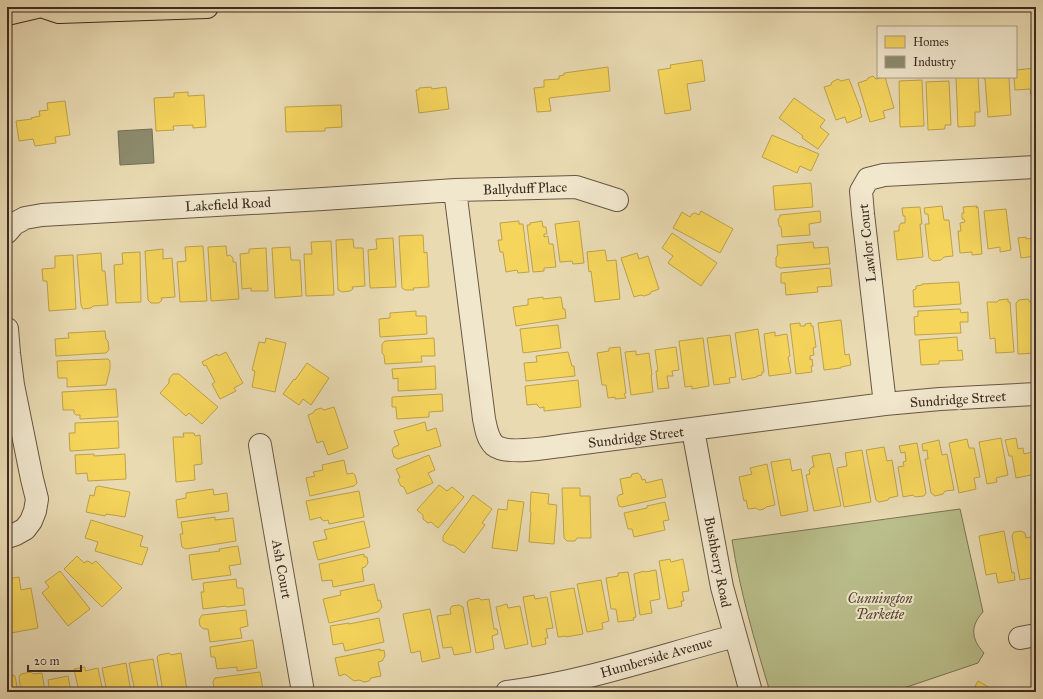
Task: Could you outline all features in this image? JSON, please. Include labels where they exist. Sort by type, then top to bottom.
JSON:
[{"type":"main road","points":[[7,14],[37,7]]},
{"type":"main road","points":[[44,7],[58,12],[207,7]]},
{"type":"street","name":"Lawlor Court","points":[[886,404],[862,206],[861,191],[868,179],[884,175],[1036,167]]},
{"type":"street","name":"Ballyduff Place","points":[[455,190],[576,186],[617,200]]},
{"type":"street","name":"Sundridge Street","points":[[455,190],[487,435],[494,445],[506,450],[516,451],[694,430],[886,404],[940,399],[1036,394]]},
{"type":"street","name":"Lakefield Road","points":[[7,232],[14,224],[25,218],[42,215],[315,200],[455,190]]},
{"type":"street","points":[[7,329],[13,385],[32,479],[38,499],[31,521],[25,529],[7,537]]},
{"type":"street","name":"Bushberry Road","points":[[694,430],[722,587],[751,692]]},
{"type":"street","name":"Ash Court","points":[[260,445],[303,692]]},
{"type":"street","name":"Humberside Avenue","points":[[507,692],[571,681],[735,636]]},
{"type":"green space","name":"Cunnington Parkette","points":[[960,509],[983,612],[974,627],[975,638],[984,653],[978,663],[892,692],[770,692],[753,636],[732,540]]},
{"type":"building: Homes","points":[[702,60],[705,81],[687,84],[691,110],[665,114],[658,70],[671,68],[670,65]]},
{"type":"building: Homes","points":[[608,67],[610,91],[549,98],[551,111],[537,112],[534,88],[544,87],[544,80],[559,79],[559,76],[564,75],[564,73]]},
{"type":"building: Homes","points":[[1036,68],[1036,95],[1031,95],[1030,89],[1015,90],[1014,78],[1017,78],[1017,70]]},
{"type":"building: Homes","points":[[873,76],[876,79],[885,78],[894,108],[883,111],[885,118],[870,122],[858,83],[867,80]]},
{"type":"building: Homes","points":[[956,78],[978,78],[980,112],[975,112],[975,126],[958,127]]},
{"type":"building: Homes","points":[[1009,78],[1011,115],[988,117],[984,79]]},
{"type":"building: Homes","points":[[838,79],[841,81],[849,79],[861,110],[862,117],[847,123],[845,117],[836,120],[824,87],[831,85],[832,82]]},
{"type":"building: Homes","points":[[922,80],[924,126],[900,127],[899,81]]},
{"type":"building: Homes","points":[[949,81],[951,125],[945,125],[945,129],[928,130],[926,82]]},
{"type":"building: Homes","points":[[431,87],[432,89],[446,87],[449,109],[419,113],[416,90],[419,90],[419,88]]},
{"type":"building: Homes","points":[[188,92],[188,96],[204,95],[206,127],[193,128],[193,125],[173,126],[174,130],[156,131],[154,98],[174,97],[174,93]]},
{"type":"building: Homes","points":[[794,98],[825,120],[820,127],[829,134],[818,149],[802,138],[803,136],[779,118]]},
{"type":"building: Homes","points":[[65,101],[70,135],[55,137],[56,143],[35,146],[33,139],[19,141],[16,121],[32,119],[31,118],[40,116],[39,111],[48,110],[47,103]]},
{"type":"building: Homes","points":[[341,105],[342,127],[325,128],[325,131],[286,132],[285,107]]},
{"type":"building: Homes","points":[[772,135],[819,154],[811,171],[800,166],[797,173],[762,157]]},
{"type":"building: Homes","points":[[811,183],[813,207],[775,210],[773,186]]},
{"type":"building: Homes","points":[[942,206],[944,220],[949,220],[953,256],[944,257],[941,260],[933,261],[929,258],[925,224],[929,224],[928,214],[925,214],[924,208]]},
{"type":"building: Homes","points":[[977,206],[976,208],[978,207],[982,254],[972,255],[972,252],[960,253],[958,231],[961,231],[960,223],[965,222],[964,219],[962,219],[962,213],[964,213],[963,207]]},
{"type":"building: Homes","points":[[920,207],[923,257],[897,260],[894,231],[899,231],[899,226],[901,223],[905,223],[905,216],[903,216],[902,208]]},
{"type":"building: Homes","points":[[1006,209],[1011,250],[1000,252],[1000,247],[988,249],[984,211]]},
{"type":"building: Homes","points":[[701,211],[733,229],[720,253],[673,228],[682,212],[690,217],[695,213],[699,215]]},
{"type":"building: Homes","points":[[820,211],[821,222],[809,224],[810,235],[782,237],[778,219],[780,215]]},
{"type":"building: Homes","points":[[519,221],[519,224],[523,224],[529,272],[518,273],[517,270],[506,272],[503,252],[500,252],[498,240],[502,240],[500,223]]},
{"type":"building: Homes","points":[[542,221],[543,227],[546,227],[547,234],[544,234],[544,237],[548,236],[549,244],[553,244],[556,267],[544,268],[544,271],[533,272],[527,225]]},
{"type":"building: Homes","points":[[579,221],[584,263],[573,264],[572,261],[560,262],[555,224]]},
{"type":"building: Homes","points":[[1036,229],[1036,256],[1021,258],[1018,238],[1033,238],[1032,230]]},
{"type":"building: Homes","points":[[672,233],[717,263],[701,286],[668,263],[673,256],[662,248]]},
{"type":"building: Homes","points":[[423,235],[424,253],[427,252],[429,287],[405,290],[402,288],[399,236]]},
{"type":"building: Homes","points":[[393,238],[396,287],[370,288],[368,250],[377,249],[376,239]]},
{"type":"building: Homes","points":[[353,239],[354,248],[363,248],[365,286],[352,287],[353,289],[350,291],[342,292],[338,290],[336,240]]},
{"type":"building: Homes","points":[[331,241],[334,295],[306,296],[304,254],[312,254],[311,242]]},
{"type":"building: Homes","points":[[813,242],[814,248],[828,247],[830,264],[780,268],[776,266],[776,257],[778,255],[777,245]]},
{"type":"building: Homes","points":[[203,246],[207,301],[180,302],[177,262],[186,261],[185,247]]},
{"type":"building: Homes","points":[[226,246],[227,256],[230,255],[233,258],[233,262],[236,262],[239,299],[211,301],[208,247]]},
{"type":"building: Homes","points":[[290,247],[291,260],[300,260],[302,296],[275,298],[272,248]]},
{"type":"building: Homes","points":[[266,248],[268,291],[251,291],[251,288],[242,289],[240,254],[249,253],[249,249]]},
{"type":"building: Homes","points":[[163,249],[163,259],[172,258],[175,297],[161,298],[162,300],[159,303],[151,303],[148,300],[145,251]]},
{"type":"building: Homes","points":[[605,250],[607,261],[616,260],[620,299],[595,302],[587,252]]},
{"type":"building: Homes","points":[[140,252],[141,302],[116,303],[114,265],[123,264],[122,253]]},
{"type":"building: Homes","points":[[101,253],[102,271],[105,271],[108,305],[93,306],[91,308],[83,309],[81,305],[77,255]]},
{"type":"building: Homes","points":[[637,253],[639,259],[648,256],[659,289],[644,296],[641,295],[634,297],[621,258]]},
{"type":"building: Homes","points":[[73,255],[76,309],[49,311],[47,281],[43,281],[42,269],[55,268],[55,256]]},
{"type":"building: Homes","points":[[830,268],[832,286],[817,287],[818,292],[786,295],[785,283],[781,283],[781,273]]},
{"type":"building: Homes","points":[[959,282],[961,304],[914,307],[913,290],[916,289],[916,286],[922,284]]},
{"type":"building: Homes","points":[[543,297],[543,299],[561,297],[566,318],[516,326],[513,307],[528,305],[528,299]]},
{"type":"building: Homes","points":[[1008,299],[1008,302],[1010,302],[1014,352],[996,353],[995,338],[990,339],[987,302],[997,302],[999,300]]},
{"type":"building: Homes","points":[[1028,299],[1030,302],[1036,301],[1036,353],[1018,354],[1016,303],[1019,300]]},
{"type":"building: Homes","points":[[960,309],[961,313],[968,312],[968,322],[960,322],[961,333],[915,335],[914,317],[918,316],[918,311]]},
{"type":"building: Homes","points":[[416,311],[416,316],[426,316],[427,334],[380,337],[379,319],[390,318],[390,313]]},
{"type":"building: Homes","points":[[841,320],[845,355],[849,354],[851,365],[824,370],[818,323]]},
{"type":"building: Homes","points":[[800,323],[800,326],[805,326],[805,324],[811,323],[811,326],[813,326],[816,347],[813,348],[814,355],[810,356],[813,366],[811,366],[812,372],[796,374],[790,324]]},
{"type":"building: Homes","points":[[558,325],[561,348],[523,353],[520,329]]},
{"type":"building: Homes","points":[[758,329],[764,372],[762,372],[762,375],[757,377],[742,380],[735,333]]},
{"type":"building: Homes","points":[[105,331],[109,350],[106,353],[56,356],[55,339],[69,338],[68,333]]},
{"type":"building: Homes","points":[[775,332],[775,336],[787,334],[790,356],[788,357],[791,373],[769,376],[764,334]]},
{"type":"building: Homes","points":[[730,335],[736,377],[729,378],[730,383],[714,385],[707,338]]},
{"type":"building: Homes","points":[[957,337],[958,351],[962,350],[963,360],[939,361],[939,364],[921,365],[919,340]]},
{"type":"building: Homes","points":[[266,338],[286,343],[275,392],[252,387],[255,371],[252,370],[259,342],[265,343]]},
{"type":"building: Homes","points":[[434,338],[435,356],[421,356],[422,362],[385,364],[384,355],[382,353],[382,344],[385,341]]},
{"type":"building: Homes","points":[[703,338],[709,386],[692,389],[692,386],[685,387],[679,341]]},
{"type":"building: Homes","points":[[620,347],[626,393],[624,394],[626,398],[608,398],[606,385],[602,385],[597,353],[609,351],[609,348]]},
{"type":"building: Homes","points":[[676,347],[679,370],[672,371],[673,376],[667,376],[669,388],[658,389],[656,371],[658,371],[655,350]]},
{"type":"building: Homes","points":[[636,351],[636,355],[649,353],[653,392],[631,395],[625,352]]},
{"type":"building: Homes","points":[[226,352],[243,383],[234,388],[236,391],[220,399],[212,384],[215,382],[206,365],[204,366],[202,362],[217,354],[218,356]]},
{"type":"building: Homes","points":[[568,352],[572,366],[574,366],[575,376],[526,381],[524,363],[537,362],[536,356]]},
{"type":"building: Homes","points":[[108,359],[110,361],[110,369],[106,385],[67,387],[67,378],[58,378],[57,361]]},
{"type":"building: Homes","points":[[307,363],[329,378],[311,405],[303,399],[299,405],[283,394]]},
{"type":"building: Homes","points":[[435,366],[436,389],[398,391],[398,378],[393,379],[392,369]]},
{"type":"building: Homes","points":[[173,374],[179,374],[218,407],[202,424],[189,413],[186,416],[160,393],[169,383],[169,379]]},
{"type":"building: Homes","points":[[578,380],[581,407],[544,411],[544,407],[540,408],[537,404],[527,405],[525,386]]},
{"type":"building: Homes","points":[[116,389],[118,417],[80,419],[80,415],[76,415],[74,410],[63,410],[62,392]]},
{"type":"building: Homes","points":[[442,394],[443,411],[429,412],[429,417],[397,419],[396,407],[392,407],[392,397]]},
{"type":"building: Homes","points":[[334,407],[348,448],[328,455],[323,441],[317,443],[308,415],[321,408],[324,410]]},
{"type":"building: Homes","points":[[118,421],[119,448],[70,451],[69,433],[75,433],[75,423]]},
{"type":"building: Homes","points":[[425,422],[427,431],[436,428],[441,446],[398,459],[394,457],[392,450],[394,447],[399,445],[394,431]]},
{"type":"building: Homes","points":[[183,433],[194,433],[195,436],[200,435],[202,464],[194,465],[195,480],[176,482],[173,437],[184,437]]},
{"type":"building: Homes","points":[[1001,438],[1008,475],[996,478],[997,482],[987,484],[979,442]]},
{"type":"building: Homes","points":[[1016,438],[1018,449],[1023,448],[1024,454],[1032,452],[1036,474],[1016,478],[1012,456],[1009,456],[1005,440]]},
{"type":"building: Homes","points":[[967,439],[969,448],[974,448],[980,477],[974,478],[976,489],[959,493],[949,443]]},
{"type":"building: Homes","points":[[939,440],[942,455],[947,454],[954,490],[945,491],[943,494],[935,496],[931,493],[925,459],[928,459],[927,450],[923,451],[922,444]]},
{"type":"building: Homes","points":[[917,443],[926,493],[924,496],[915,497],[913,495],[903,497],[898,467],[904,466],[903,462],[906,461],[905,452],[901,453],[899,446]]},
{"type":"building: Homes","points":[[884,447],[887,461],[892,460],[898,496],[879,502],[876,500],[866,450]]},
{"type":"building: Homes","points":[[862,450],[871,502],[844,507],[837,468],[847,466],[845,453]]},
{"type":"building: Homes","points":[[830,453],[841,506],[814,511],[806,475],[810,474],[809,470],[814,467],[812,456]]},
{"type":"building: Homes","points":[[94,454],[94,456],[125,454],[126,479],[88,481],[87,473],[76,474],[75,455]]},
{"type":"building: Homes","points":[[429,455],[435,470],[428,473],[433,483],[407,494],[404,487],[401,486],[398,480],[400,477],[396,469]]},
{"type":"building: Homes","points":[[790,459],[792,471],[801,469],[808,511],[781,516],[771,462]]},
{"type":"building: Homes","points":[[344,460],[347,474],[353,473],[357,483],[354,486],[310,496],[306,478],[315,476],[313,472],[323,470],[322,465]]},
{"type":"building: Homes","points":[[767,464],[775,505],[759,510],[756,508],[748,509],[746,500],[744,501],[739,477],[752,474],[750,468]]},
{"type":"building: Homes","points":[[638,473],[642,480],[645,479],[646,483],[662,479],[666,497],[622,507],[619,506],[617,498],[619,495],[623,494],[620,479],[631,477],[632,474]]},
{"type":"building: Homes","points":[[439,485],[447,491],[452,487],[464,497],[438,528],[431,522],[428,523],[423,519],[423,515],[417,510]]},
{"type":"building: Homes","points":[[98,486],[130,492],[125,517],[106,514],[105,516],[86,512],[90,495],[94,496],[96,487]]},
{"type":"building: Homes","points":[[562,488],[580,488],[580,496],[590,496],[591,538],[577,538],[575,541],[567,541],[564,538]]},
{"type":"building: Homes","points":[[213,489],[214,495],[227,493],[229,511],[178,518],[176,500],[186,498],[186,493]]},
{"type":"building: Homes","points":[[359,491],[364,517],[329,524],[328,520],[324,521],[321,517],[310,520],[306,501]]},
{"type":"building: Homes","points":[[531,492],[549,494],[548,504],[557,505],[554,544],[529,542]]},
{"type":"building: Homes","points":[[473,495],[492,509],[482,523],[485,525],[464,553],[453,545],[443,541],[443,536]]},
{"type":"building: Homes","points":[[508,500],[524,502],[517,551],[492,548],[498,509],[507,510]]},
{"type":"building: Homes","points":[[665,502],[669,520],[663,521],[665,530],[634,537],[632,529],[628,529],[624,513]]},
{"type":"building: Homes","points":[[215,517],[215,520],[233,518],[236,541],[186,549],[182,547],[180,534],[183,534],[181,522]]},
{"type":"building: Homes","points":[[91,520],[143,536],[140,546],[148,548],[142,565],[95,551],[98,542],[85,538]]},
{"type":"building: Homes","points":[[364,521],[370,547],[318,560],[313,542],[327,539],[324,530]]},
{"type":"building: Homes","points":[[1004,531],[1012,573],[1014,572],[1015,580],[998,583],[996,573],[986,575],[979,536]]},
{"type":"building: Homes","points":[[1021,531],[1025,533],[1026,538],[1036,536],[1036,577],[1020,580],[1012,536],[1014,532]]},
{"type":"building: Homes","points":[[238,546],[241,564],[229,566],[231,575],[192,580],[189,555],[220,551],[219,549]]},
{"type":"building: Homes","points":[[364,554],[364,557],[367,557],[368,563],[362,568],[364,581],[333,587],[332,580],[322,581],[319,564]]},
{"type":"building: Homes","points":[[77,556],[84,563],[87,561],[92,564],[96,561],[122,588],[102,607],[64,569]]},
{"type":"building: Homes","points":[[670,559],[671,562],[683,559],[689,591],[682,592],[684,601],[681,601],[682,606],[668,609],[659,561]]},
{"type":"building: Homes","points":[[656,570],[660,599],[650,601],[652,613],[640,615],[634,574]]},
{"type":"building: Homes","points":[[60,571],[90,609],[68,626],[42,593],[49,587],[45,582]]},
{"type":"building: Homes","points":[[628,572],[636,617],[633,618],[634,620],[618,622],[616,609],[611,609],[606,578],[618,576],[618,573]]},
{"type":"building: Homes","points":[[19,577],[21,590],[31,588],[38,628],[11,633],[7,612],[7,579]]},
{"type":"building: Homes","points":[[236,579],[237,588],[243,588],[245,605],[203,609],[201,592],[204,592],[203,583]]},
{"type":"building: Homes","points":[[601,580],[609,621],[602,623],[603,629],[587,632],[577,584]]},
{"type":"building: Homes","points":[[374,584],[378,601],[380,600],[382,607],[378,612],[329,623],[323,599],[341,595],[340,591]]},
{"type":"building: Homes","points":[[574,588],[583,634],[558,637],[550,592]]},
{"type":"building: Homes","points":[[534,595],[535,599],[547,597],[553,628],[546,629],[548,638],[545,638],[546,644],[532,647],[523,597]]},
{"type":"building: Homes","points":[[479,598],[481,600],[489,599],[494,629],[497,629],[498,634],[492,636],[494,649],[476,653],[467,602],[469,600]]},
{"type":"building: Homes","points":[[507,604],[508,608],[520,606],[528,644],[505,649],[496,607]]},
{"type":"building: Homes","points":[[459,605],[463,607],[471,652],[454,655],[452,647],[443,648],[437,616],[451,614],[450,609],[452,606]]},
{"type":"building: Homes","points":[[430,609],[440,658],[422,662],[420,651],[411,653],[403,614]]},
{"type":"building: Homes","points":[[246,610],[248,626],[240,628],[242,638],[210,642],[208,629],[204,629],[200,626],[199,620],[202,615]]},
{"type":"building: Homes","points":[[379,618],[384,642],[345,651],[343,643],[333,645],[330,626]]},
{"type":"building: Homes","points":[[253,640],[257,668],[237,671],[237,667],[217,669],[215,657],[211,657],[210,647]]},
{"type":"building: Homes","points":[[380,649],[380,651],[384,650],[385,656],[382,661],[378,662],[381,676],[371,678],[369,681],[364,682],[359,680],[354,681],[345,674],[339,676],[335,658]]},
{"type":"building: Homes","points":[[169,653],[171,655],[181,653],[187,690],[181,691],[182,692],[163,692],[157,657],[159,655]]},
{"type":"building: Homes","points":[[153,659],[159,692],[135,692],[129,663]]},
{"type":"building: Homes","points":[[126,663],[131,692],[107,692],[102,668]]},
{"type":"building: Homes","points":[[85,667],[85,671],[98,668],[103,692],[79,692],[74,669]]},
{"type":"building: Homes","points":[[31,672],[33,674],[42,673],[45,692],[21,692],[19,677],[21,674]]},
{"type":"building: Homes","points":[[260,672],[263,690],[256,692],[222,692],[222,690],[217,691],[214,688],[213,682],[215,678]]},
{"type":"building: Homes","points":[[11,674],[15,676],[18,692],[7,692],[7,675]]},
{"type":"building: Homes","points":[[68,676],[71,692],[50,692],[48,680]]},
{"type":"building: Homes","points":[[978,681],[997,692],[972,692]]},
{"type":"building: Homes","points":[[706,687],[707,692],[695,692],[694,690]]},
{"type":"building: Industry","points":[[152,129],[154,163],[120,165],[118,131]]}]
